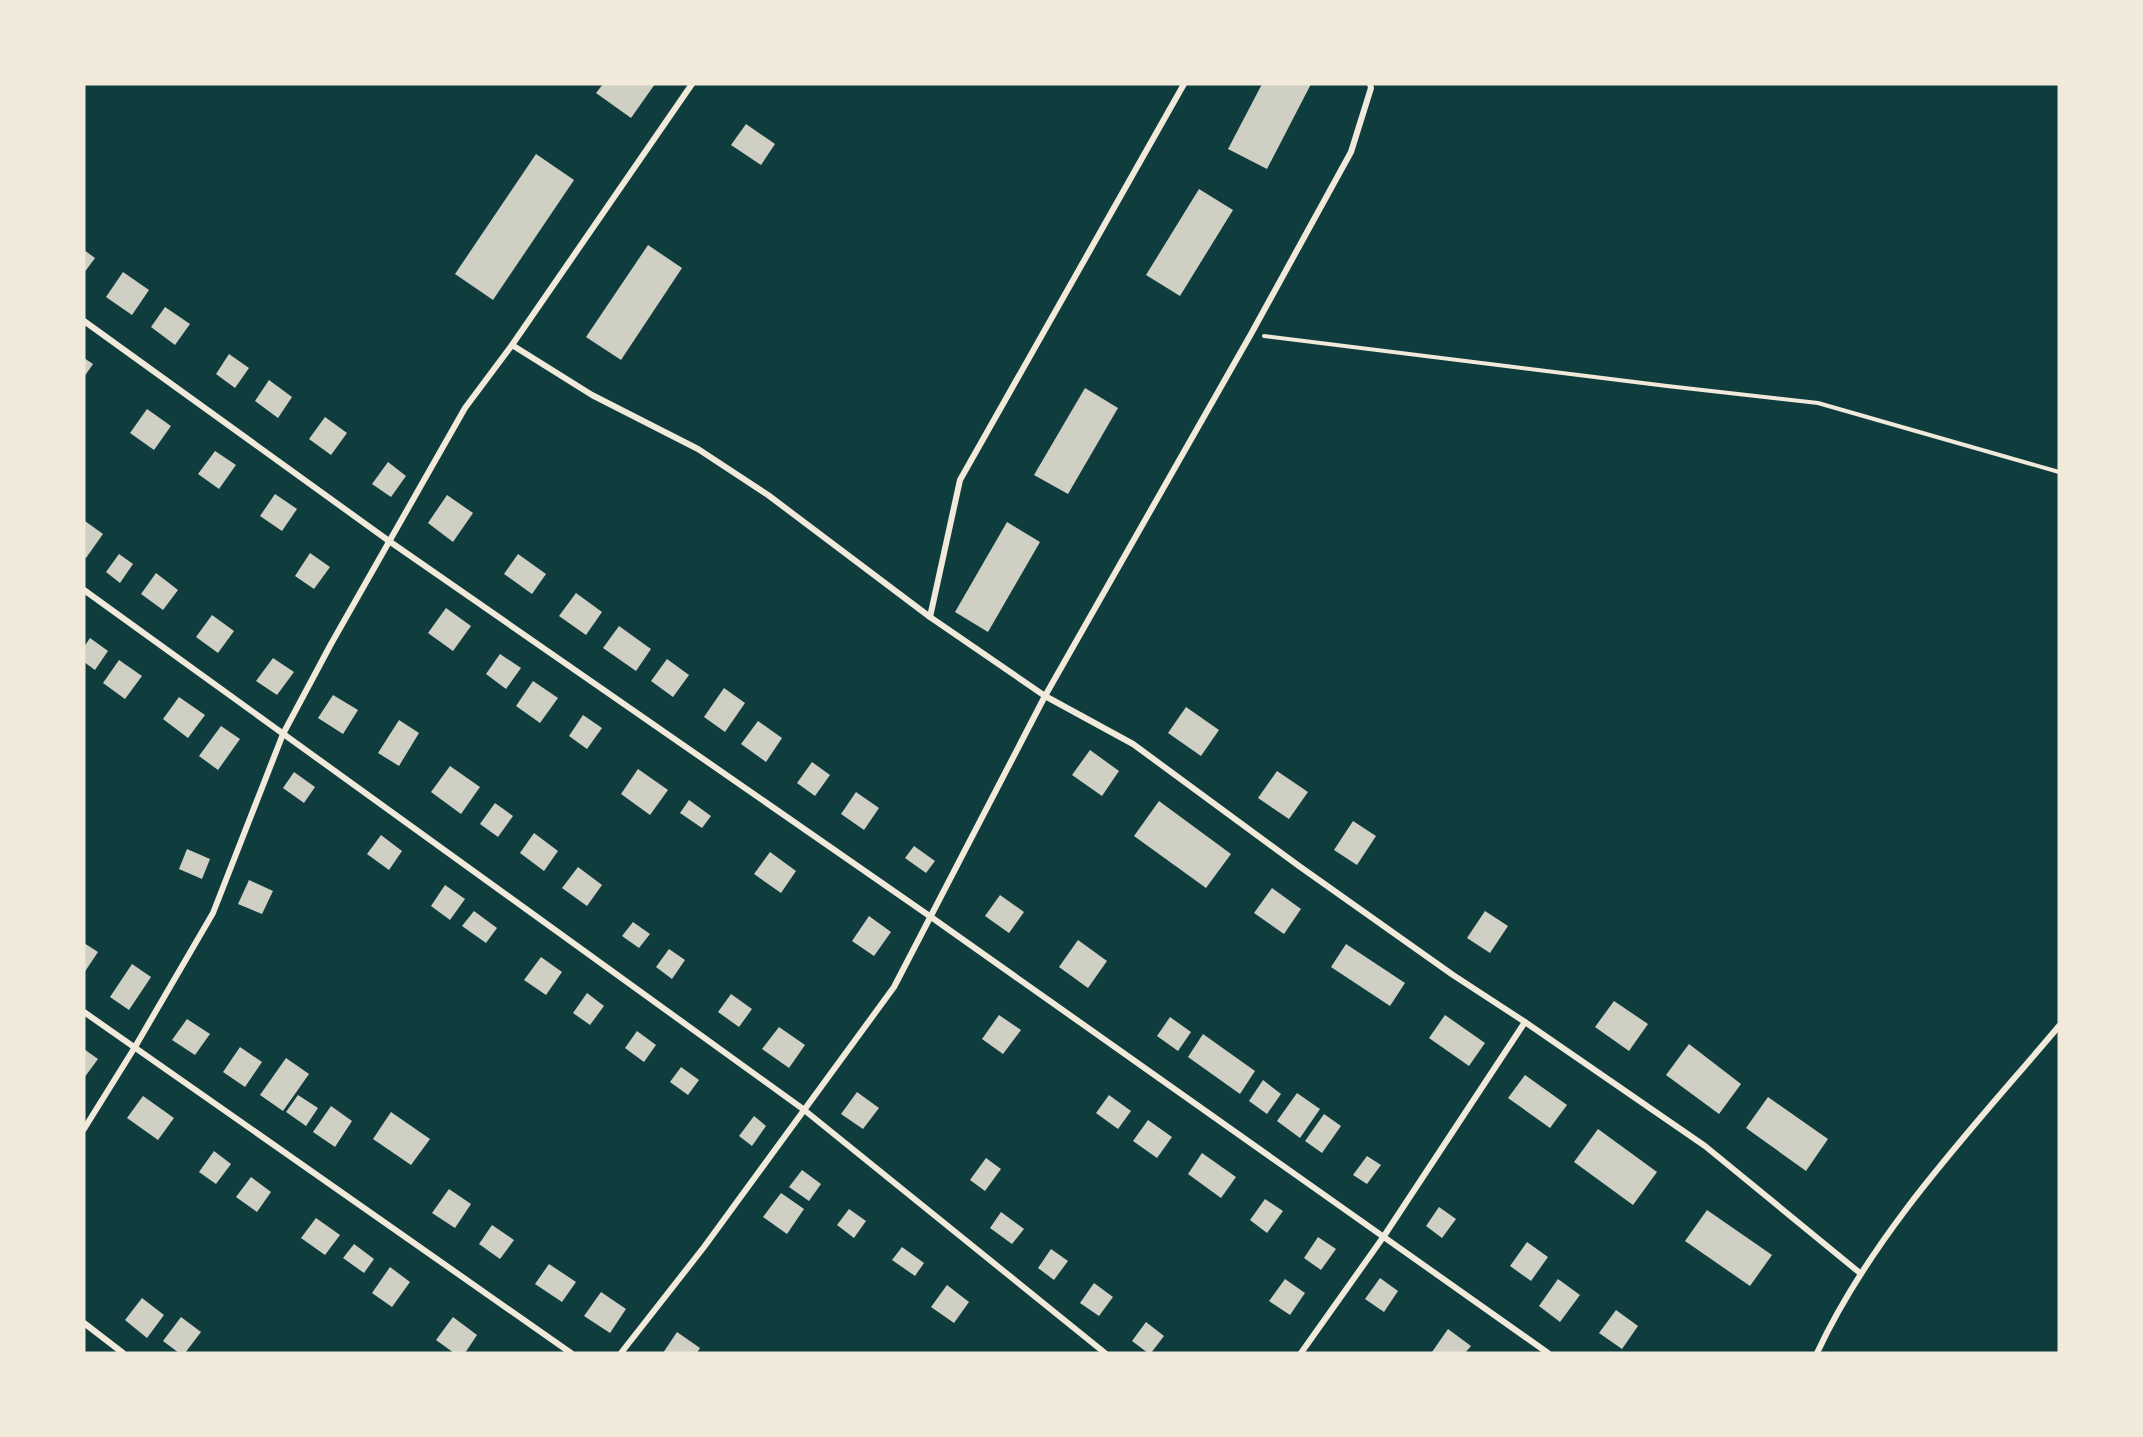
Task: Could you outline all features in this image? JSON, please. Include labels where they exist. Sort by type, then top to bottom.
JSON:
[{"type":"street","points":[[84,1129],[213,913],[283,734],[389,540],[465,408],[512,345],[692,84]]},
{"type":"street","points":[[930,617],[960,480],[1184,84]]},
{"type":"street","points":[[621,1353],[704,1247],[894,987],[1045,696],[1251,334],[1351,152],[1371,88],[1370,84]]},
{"type":"street","points":[[84,321],[389,540],[931,917],[1548,1353]]},
{"type":"street","points":[[512,345],[592,395],[698,449],[768,495],[930,617],[1045,696],[1133,744],[1453,975],[1705,1146],[1860,1273]]},
{"type":"street","points":[[84,590],[803,1109],[1105,1353]]},
{"type":"street","points":[[84,1012],[571,1353]]},
{"type":"street","points":[[1301,1353],[1384,1236],[1525,1022]]},
{"type":"street","points":[[1817,1353],[1860,1273],[1925,1186],[2059,1026]]},
{"type":"street","points":[[84,1323],[123,1353]]},
{"type":"path","points":[[1251,334],[1818,403],[2059,472]]},
{"type":"building","points":[[603,84],[655,84],[631,118],[596,93]]},
{"type":"building","points":[[1262,84],[1311,84],[1267,169],[1228,149]]},
{"type":"building","points":[[746,124],[775,144],[761,165],[731,145]]},
{"type":"building","points":[[536,154],[574,180],[493,300],[455,274]]},
{"type":"building","points":[[1199,189],[1233,210],[1180,296],[1146,275]]},
{"type":"building","points":[[648,245],[682,268],[621,360],[586,337]]},
{"type":"building","points":[[84,250],[95,258],[84,273]]},
{"type":"building","points":[[123,272],[149,290],[132,315],[106,297]]},
{"type":"building","points":[[165,307],[190,324],[175,345],[151,327]]},
{"type":"building","points":[[229,354],[249,368],[235,388],[216,374]]},
{"type":"building","points":[[84,358],[93,364],[84,377]]},
{"type":"building","points":[[269,380],[292,397],[278,418],[255,401]]},
{"type":"building","points":[[1085,388],[1118,408],[1068,494],[1034,475]]},
{"type":"building","points":[[147,409],[171,426],[154,450],[130,433]]},
{"type":"building","points":[[325,417],[347,433],[331,455],[309,439]]},
{"type":"building","points":[[215,451],[236,465],[219,489],[198,474]]},
{"type":"building","points":[[388,462],[406,476],[391,497],[372,484]]},
{"type":"building","points":[[275,494],[297,509],[282,531],[260,516]]},
{"type":"building","points":[[447,495],[473,513],[453,542],[428,523]]},
{"type":"building","points":[[85,521],[103,534],[86,558],[84,557]]},
{"type":"building","points":[[1007,522],[1040,542],[988,632],[955,612]]},
{"type":"building","points":[[310,553],[330,567],[314,589],[295,576]]},
{"type":"building","points":[[119,554],[133,564],[120,583],[106,572]]},
{"type":"building","points":[[518,554],[546,574],[532,594],[504,574]]},
{"type":"building","points":[[156,573],[178,590],[163,610],[141,594]]},
{"type":"building","points":[[576,593],[602,612],[586,635],[559,616]]},
{"type":"building","points":[[446,608],[471,626],[453,651],[428,633]]},
{"type":"building","points":[[212,615],[234,631],[218,653],[196,637]]},
{"type":"building","points":[[619,626],[651,649],[636,671],[603,648]]},
{"type":"building","points":[[90,638],[108,651],[95,670],[84,662],[84,647]]},
{"type":"building","points":[[500,654],[521,668],[506,689],[486,674]]},
{"type":"building","points":[[273,658],[294,672],[277,695],[256,681]]},
{"type":"building","points":[[667,659],[689,675],[673,697],[651,681]]},
{"type":"building","points":[[119,660],[142,676],[125,699],[103,683]]},
{"type":"building","points":[[533,681],[558,698],[540,723],[516,706]]},
{"type":"building","points":[[724,688],[745,703],[725,732],[704,717]]},
{"type":"building","points":[[333,695],[358,710],[343,734],[318,718]]},
{"type":"building","points":[[179,697],[205,715],[188,738],[163,719]]},
{"type":"building","points":[[1186,707],[1219,730],[1201,756],[1168,733]]},
{"type":"building","points":[[583,715],[602,728],[587,749],[569,736]]},
{"type":"building","points":[[399,720],[419,733],[399,766],[378,753]]},
{"type":"building","points":[[758,721],[782,738],[766,762],[741,744]]},
{"type":"building","points":[[221,726],[240,739],[218,770],[199,756]]},
{"type":"building","points":[[1090,750],[1119,771],[1102,796],[1072,775]]},
{"type":"building","points":[[812,762],[830,775],[815,796],[797,783]]},
{"type":"building","points":[[450,766],[480,787],[461,814],[431,792]]},
{"type":"building","points":[[638,769],[668,790],[650,815],[621,794]]},
{"type":"building","points":[[1277,771],[1308,792],[1289,819],[1258,798]]},
{"type":"building","points":[[294,772],[315,787],[304,803],[283,788]]},
{"type":"building","points":[[856,792],[879,808],[864,830],[841,814]]},
{"type":"building","points":[[689,800],[711,816],[702,828],[680,813]]},
{"type":"building","points":[[1159,801],[1231,854],[1206,888],[1134,836]]},
{"type":"building","points":[[495,803],[513,816],[498,837],[480,824]]},
{"type":"building","points":[[1353,821],[1376,836],[1357,865],[1334,850]]},
{"type":"building","points":[[534,833],[558,851],[544,871],[520,853]]},
{"type":"building","points":[[381,835],[402,851],[389,870],[367,854]]},
{"type":"building","points":[[914,846],[935,861],[926,873],[905,858]]},
{"type":"building","points":[[187,849],[210,859],[202,879],[179,869]]},
{"type":"building","points":[[770,852],[796,871],[781,893],[754,874]]},
{"type":"building","points":[[578,867],[602,885],[587,906],[562,888]]},
{"type":"building","points":[[249,880],[273,891],[262,914],[238,904]]},
{"type":"building","points":[[445,885],[465,899],[450,920],[431,906]]},
{"type":"building","points":[[1272,888],[1301,909],[1284,934],[1254,913]]},
{"type":"building","points":[[1000,895],[1024,912],[1009,933],[985,916]]},
{"type":"building","points":[[474,911],[497,928],[486,943],[462,926]]},
{"type":"building","points":[[1485,911],[1508,926],[1490,953],[1467,938]]},
{"type":"building","points":[[869,916],[891,932],[874,956],[852,941]]},
{"type":"building","points":[[633,922],[650,934],[639,948],[622,936]]},
{"type":"building","points":[[1078,940],[1107,961],[1088,988],[1059,967]]},
{"type":"building","points":[[84,943],[98,952],[84,973]]},
{"type":"building","points":[[1346,944],[1405,983],[1390,1006],[1331,967]]},
{"type":"building","points":[[669,949],[685,960],[672,979],[656,967]]},
{"type":"building","points":[[541,957],[562,972],[546,995],[524,980]]},
{"type":"building","points":[[132,964],[151,977],[129,1010],[110,997]]},
{"type":"building","points":[[587,993],[604,1006],[590,1025],[573,1013]]},
{"type":"building","points":[[731,994],[752,1009],[739,1027],[718,1012]]},
{"type":"building","points":[[1614,1001],[1648,1024],[1629,1051],[1595,1027]]},
{"type":"building","points":[[999,1015],[1021,1030],[1003,1054],[982,1039]]},
{"type":"building","points":[[1445,1015],[1485,1043],[1469,1066],[1429,1038]]},
{"type":"building","points":[[1170,1017],[1191,1032],[1178,1051],[1157,1036]]},
{"type":"building","points":[[187,1019],[210,1034],[195,1055],[172,1040]]},
{"type":"building","points":[[779,1027],[805,1045],[789,1068],[762,1049]]},
{"type":"building","points":[[637,1031],[656,1045],[644,1062],[625,1048]]},
{"type":"building","points":[[1203,1034],[1255,1071],[1240,1094],[1188,1057]]},
{"type":"building","points":[[1689,1044],[1741,1084],[1719,1114],[1666,1075]]},
{"type":"building","points":[[240,1047],[262,1062],[245,1087],[223,1072]]},
{"type":"building","points":[[84,1049],[98,1059],[84,1078]]},
{"type":"building","points":[[286,1058],[309,1074],[283,1111],[260,1095]]},
{"type":"building","points":[[681,1067],[699,1080],[688,1095],[670,1082]]},
{"type":"building","points":[[1525,1075],[1567,1105],[1550,1128],[1508,1098]]},
{"type":"building","points":[[1263,1080],[1281,1094],[1267,1114],[1249,1101]]},
{"type":"building","points":[[857,1092],[879,1108],[863,1129],[841,1114]]},
{"type":"building","points":[[1297,1093],[1320,1109],[1300,1138],[1277,1121]]},
{"type":"building","points":[[298,1095],[318,1108],[306,1126],[286,1112]]},
{"type":"building","points":[[1109,1095],[1131,1111],[1118,1129],[1096,1113]]},
{"type":"building","points":[[143,1096],[174,1118],[158,1140],[127,1118]]},
{"type":"building","points":[[1768,1097],[1828,1139],[1806,1171],[1746,1128]]},
{"type":"building","points":[[331,1106],[352,1121],[335,1147],[313,1132]]},
{"type":"building","points":[[391,1112],[430,1139],[411,1165],[373,1139]]},
{"type":"building","points":[[1324,1114],[1341,1126],[1322,1153],[1305,1141]]},
{"type":"building","points":[[754,1116],[766,1126],[752,1146],[739,1136]]},
{"type":"building","points":[[1148,1120],[1172,1137],[1157,1158],[1133,1141]]},
{"type":"building","points":[[1598,1129],[1657,1172],[1633,1205],[1574,1162]]},
{"type":"building","points":[[214,1151],[231,1164],[216,1184],[199,1172]]},
{"type":"building","points":[[1202,1153],[1236,1177],[1221,1198],[1188,1174]]},
{"type":"building","points":[[1367,1156],[1381,1165],[1367,1184],[1353,1175]]},
{"type":"building","points":[[986,1158],[1001,1169],[985,1191],[970,1180]]},
{"type":"building","points":[[802,1170],[821,1184],[809,1201],[789,1187]]},
{"type":"building","points":[[251,1177],[271,1192],[257,1212],[236,1197]]},
{"type":"building","points":[[449,1189],[471,1204],[455,1228],[432,1213]]},
{"type":"building","points":[[781,1193],[804,1209],[787,1234],[763,1217]]},
{"type":"building","points":[[1265,1199],[1283,1211],[1267,1233],[1250,1220]]},
{"type":"building","points":[[1439,1207],[1456,1219],[1442,1238],[1426,1226]]},
{"type":"building","points":[[849,1209],[866,1221],[854,1238],[837,1225]]},
{"type":"building","points":[[1707,1210],[1772,1255],[1750,1286],[1685,1241]]},
{"type":"building","points":[[1001,1212],[1024,1229],[1012,1244],[990,1228]]},
{"type":"building","points":[[316,1218],[340,1235],[325,1255],[301,1238]]},
{"type":"building","points":[[492,1225],[514,1240],[500,1259],[479,1244]]},
{"type":"building","points":[[1318,1237],[1336,1249],[1321,1270],[1304,1258]]},
{"type":"building","points":[[1527,1242],[1548,1257],[1531,1281],[1510,1266]]},
{"type":"building","points":[[354,1244],[374,1259],[364,1273],[343,1258]]},
{"type":"building","points":[[902,1247],[924,1263],[915,1276],[892,1260]]},
{"type":"building","points":[[1051,1249],[1068,1261],[1054,1280],[1038,1268]]},
{"type":"building","points":[[549,1264],[576,1282],[562,1302],[535,1284]]},
{"type":"building","points":[[390,1267],[410,1282],[392,1307],[372,1293]]},
{"type":"building","points":[[1380,1278],[1398,1291],[1384,1312],[1365,1299]]},
{"type":"building","points":[[1285,1279],[1305,1293],[1290,1315],[1269,1301]]},
{"type":"building","points":[[1558,1279],[1580,1295],[1560,1322],[1539,1306]]},
{"type":"building","points":[[1094,1283],[1113,1297],[1099,1316],[1080,1303]]},
{"type":"building","points":[[947,1285],[969,1302],[954,1323],[931,1307]]},
{"type":"building","points":[[601,1292],[626,1309],[610,1333],[584,1316]]},
{"type":"building","points":[[142,1298],[164,1315],[147,1338],[125,1320]]},
{"type":"building","points":[[1616,1310],[1638,1326],[1622,1349],[1599,1333]]},
{"type":"building","points":[[181,1317],[201,1332],[185,1353],[179,1353],[163,1341]]},
{"type":"building","points":[[453,1317],[477,1335],[465,1353],[454,1353],[436,1340]]},
{"type":"building","points":[[1146,1322],[1164,1336],[1151,1353],[1132,1341]]},
{"type":"building","points":[[1448,1329],[1471,1346],[1465,1353],[1432,1352]]},
{"type":"building","points":[[677,1332],[700,1348],[697,1353],[663,1353]]}]
